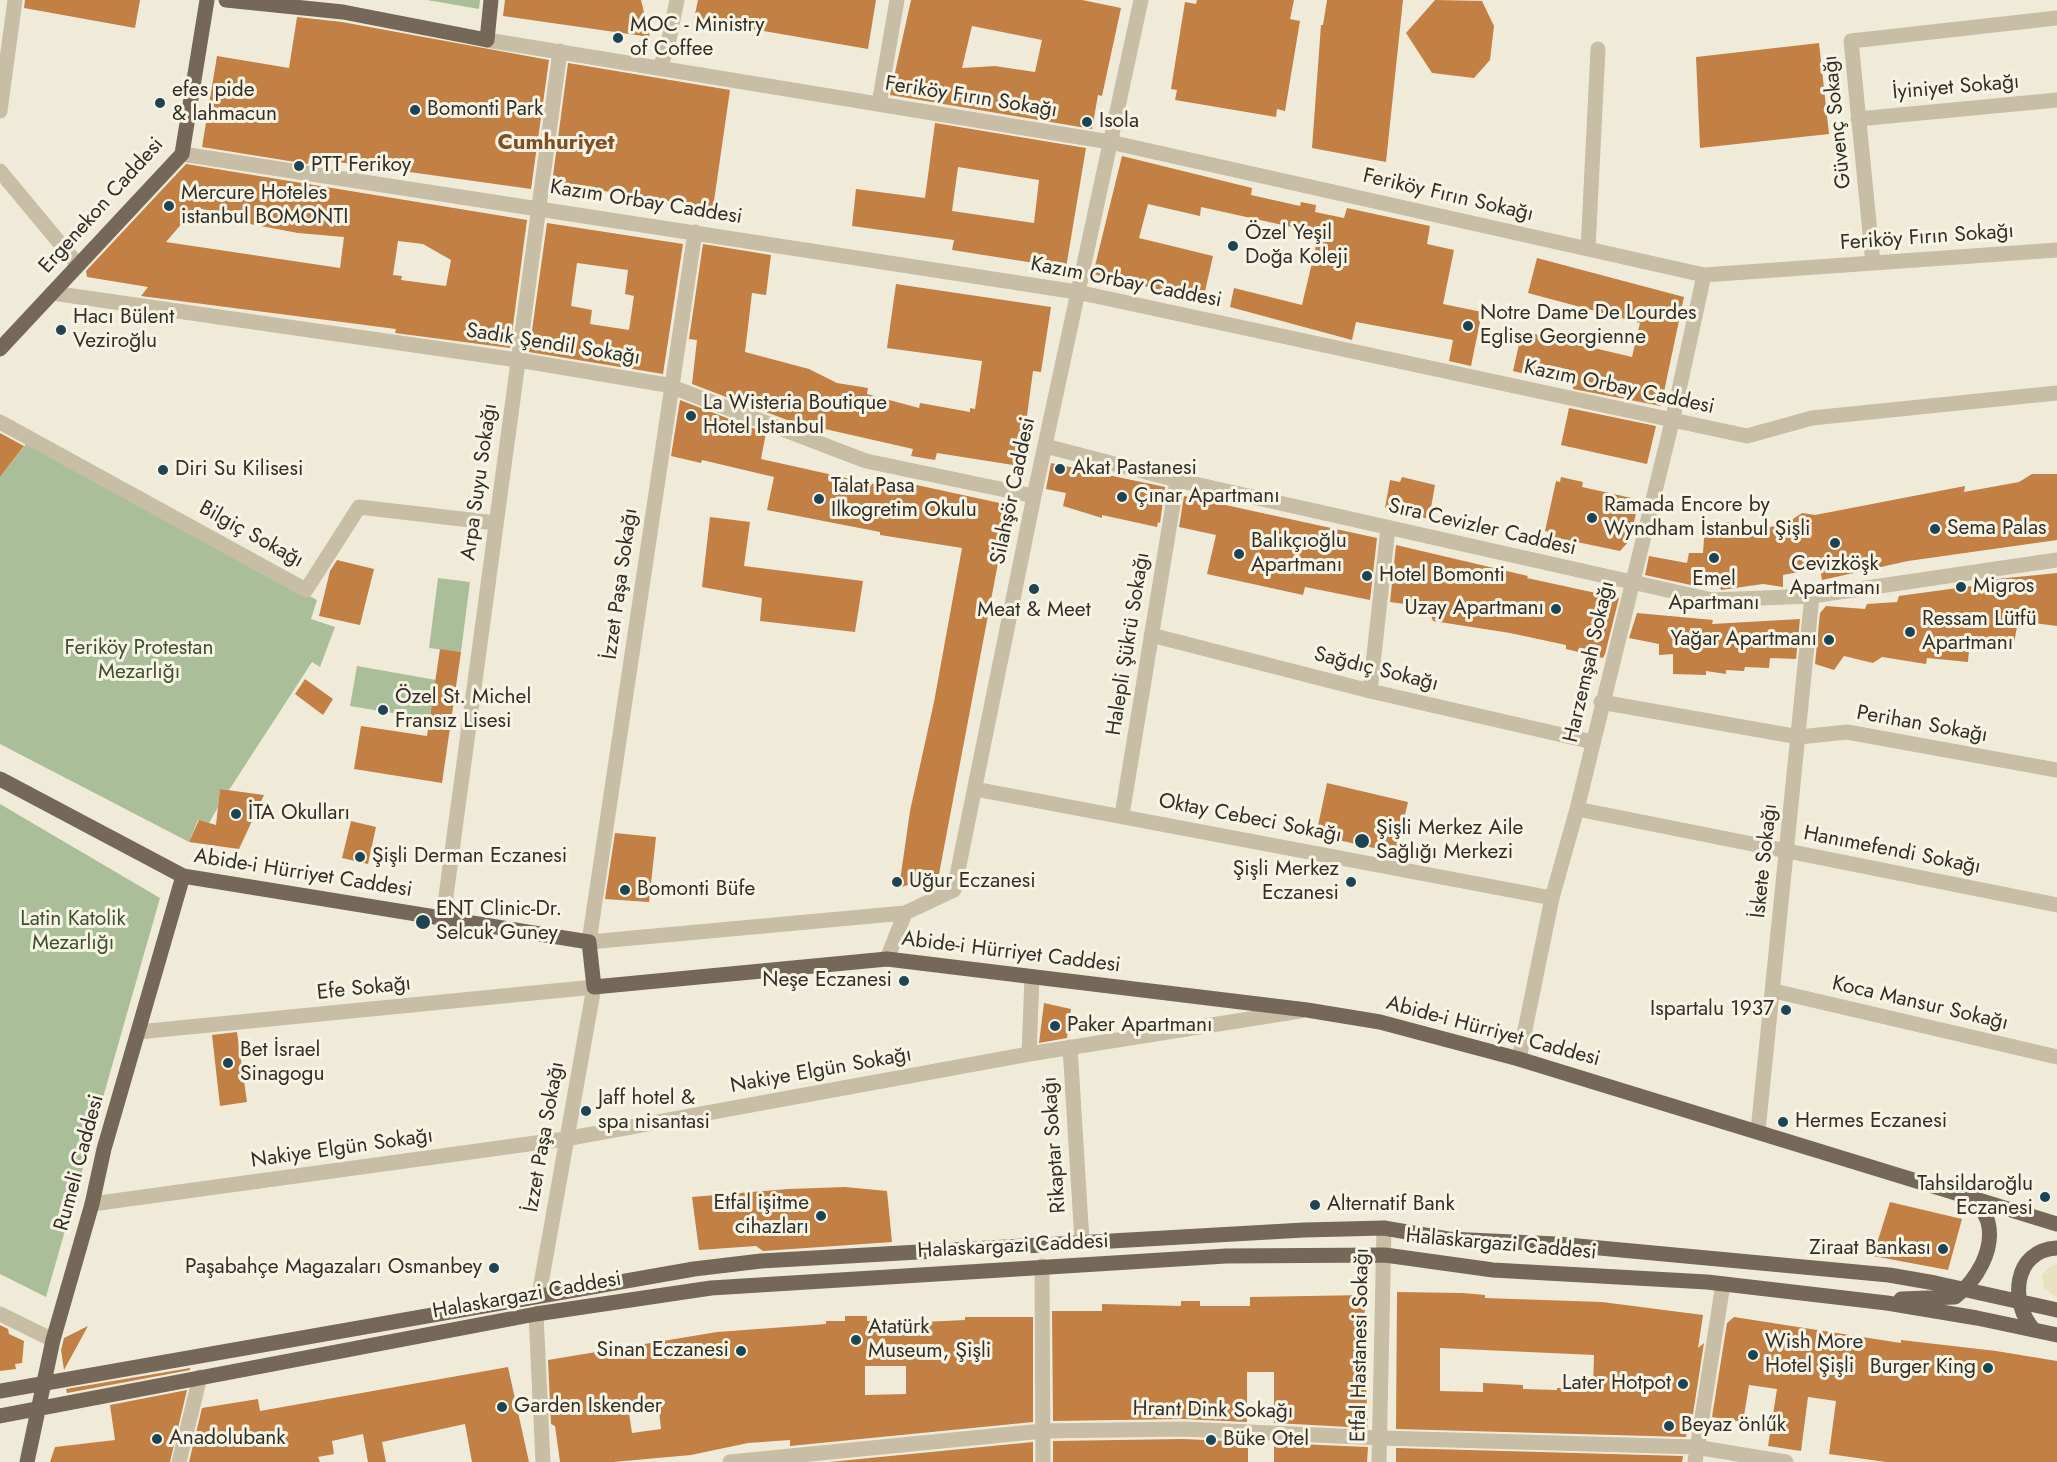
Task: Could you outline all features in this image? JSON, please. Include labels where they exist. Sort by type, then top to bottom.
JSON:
[{"type":"main road","name":"Ergenekon Caddesi","points":[[0,350],[182,154],[207,0]]},
{"type":"main road","name":"Feriköy Fırın Sokağı","points":[[226,0],[345,6],[487,40]]},
{"type":"main road","points":[[487,40],[491,0]]},
{"type":"main road","name":"Abide-i Hürriyet Caddesi","points":[[0,779],[183,876],[589,942]]},
{"type":"main road","name":"Rumeli Caddesi","points":[[27,1462],[53,1340],[92,1204],[104,1149],[183,876]]},
{"type":"main road","points":[[589,942],[594,987]]},
{"type":"main road","name":"Abide-i Hürriyet Caddesi","points":[[594,987],[887,959],[1307,1010],[1380,1022],[1519,1059],[2057,1224]]},
{"type":"main road","points":[[1887,1304],[1917,1298],[1948,1299],[1964,1290],[1975,1277],[1986,1256],[1989,1236],[1988,1222],[1977,1201]]},
{"type":"main road","name":"Halaskargazi Caddesi","points":[[0,1391],[46,1381],[694,1269],[761,1261],[1275,1231],[1384,1228],[1448,1239],[1557,1244],[1889,1275],[2019,1301],[2057,1311]]},
{"type":"main road","points":[[2034,1330],[2027,1322],[2019,1301],[2021,1277],[2030,1256],[2038,1251],[2057,1248]]},
{"type":"main road","name":"Halaskargazi Caddesi","points":[[0,1416],[536,1314],[711,1288],[1226,1256],[1385,1255],[1492,1270],[1723,1284],[1887,1304],[2057,1335]]},
{"type":"main road","points":[[536,1314],[539,1295]]},
{"type":"street","points":[[0,111],[15,0]]},
{"type":"street","points":[[660,67],[667,49],[677,0]]},
{"type":"street","points":[[879,104],[897,0]]},
{"type":"street","name":"Silahşör Caddesi","points":[[905,913],[954,890],[1034,496],[1141,0]]},
{"type":"street","name":"Güvenç Sokağı","points":[[1873,263],[1851,41],[2057,18]]},
{"type":"street","name":"Feriköy Fırın Sokağı","points":[[487,40],[1110,142],[1704,275],[2057,250]]},
{"type":"street","points":[[1588,249],[1598,49]]},
{"type":"street","name":"Arpa Suyu Sokağı","points":[[443,918],[560,51]]},
{"type":"street","name":"İyiniyet Sokağı","points":[[1858,119],[2057,100]]},
{"type":"street","name":"Kazım Orbay Caddesi","points":[[182,154],[1077,292],[1672,422],[1747,436],[1812,418],[2057,393]]},
{"type":"street","points":[[0,171],[78,265]]},
{"type":"street","name":"İzzet Paşa Sokağı","points":[[589,942],[695,232]]},
{"type":"street","name":"Harzemşah Sokağı","points":[[1519,1059],[1552,898],[1577,809],[1630,583],[1672,422],[1704,275]]},
{"type":"street","name":"Sadık Şendil Sokağı","points":[[52,293],[518,360],[672,387],[866,461],[1034,496]]},
{"type":"street","name":"Bilgiç Sokağı","points":[[0,422],[306,590],[359,507],[496,523]]},
{"type":"street","name":"Sıra Cevizler Caddesi","points":[[1045,446],[1177,480],[1712,600],[1812,596],[2057,560]]},
{"type":"street","name":"Halepli Şükrü Sokağı","points":[[1122,815],[1177,480]]},
{"type":"street","points":[[1370,691],[1388,528]]},
{"type":"street","name":"İskete Sokağı","points":[[1758,1131],[1774,991],[1812,596]]},
{"type":"street","name":"Sağdıç Sokağı","points":[[1151,635],[1370,691],[1593,742]]},
{"type":"street","name":"Perihan Sokağı","points":[[1601,702],[1799,737],[1847,732],[2057,770]]},
{"type":"street","name":"Oktay Cebeci Sokağı","points":[[975,789],[1552,898]]},
{"type":"street","name":"Hanımefendi Sokağı","points":[[1577,809],[2057,905]]},
{"type":"street","points":[[589,942],[905,913],[887,959]]},
{"type":"street","points":[[1029,1054],[1032,977]]},
{"type":"street","name":"İzzet Paşa Sokağı","points":[[539,1295],[564,1139],[594,987]]},
{"type":"street","name":"Efe Sokağı","points":[[138,1032],[594,987]]},
{"type":"street","name":"Koca Mansur Sokağı","points":[[1774,991],[2057,1057]]},
{"type":"street","name":"Nakiye Elgün Sokağı","points":[[92,1204],[564,1139],[1029,1054],[1307,1010]]},
{"type":"street","name":"Rikaptar Sokağı","points":[[1070,1047],[1082,1241]]},
{"type":"street","name":"Etfal Hastanesi Sokağı","points":[[1378,1462],[1384,1228]]},
{"type":"street","points":[[1042,1266],[1043,1462]]},
{"type":"street","points":[[1696,1455],[1723,1284]]},
{"type":"street","points":[[0,1314],[53,1340]]},
{"type":"street","points":[[536,1314],[543,1462]]},
{"type":"street","points":[[179,1462],[200,1377]]},
{"type":"street","name":"Hrant Dink Sokağı","points":[[730,1462],[1043,1431],[1184,1429],[1696,1455],[1786,1462]]},
{"type":"green space","points":[[427,0],[480,0],[479,9]]},
{"type":"green space","name":"Feriköy Protestan Mezarlığı","points":[[26,444],[317,600],[311,619],[335,627],[320,667],[312,662],[229,790],[220,789],[218,807],[209,823],[198,820],[189,842],[0,744],[0,477]]},
{"type":"green space","points":[[438,578],[470,582],[461,652],[429,648]]},
{"type":"green space","points":[[357,666],[436,680],[429,719],[350,706]]},
{"type":"green space","name":"Latin Katolik Mezarlığı","points":[[0,804],[160,898],[46,1297],[0,1274]]},
{"type":"shaded area","points":[[2057,1265],[2057,1297],[2044,1288],[2042,1275],[2051,1266]]},
{"type":"building","points":[[25,0],[140,0],[135,28],[24,8]]},
{"type":"building","points":[[505,0],[641,0],[650,37],[503,16]]},
{"type":"building","points":[[698,0],[876,0],[868,49],[694,19]]},
{"type":"building","points":[[911,0],[1082,0],[1121,8],[1102,96],[1098,95],[1092,129],[890,95]],"holes":[[[972,26],[1042,40],[1035,72],[995,66],[962,68]]]},
{"type":"building","points":[[1197,0],[1294,0],[1290,19],[1300,21],[1285,111],[1277,109],[1276,117],[1175,100],[1177,90],[1171,89],[1185,2],[1196,4]]},
{"type":"building","points":[[1327,0],[1403,0],[1386,162],[1312,148],[1321,25],[1323,25]]},
{"type":"building","points":[[1435,0],[1482,1],[1494,26],[1490,60],[1474,78],[1432,73],[1406,33]]},
{"type":"building","name":"Bomonti Park","points":[[297,17],[342,22],[549,60],[531,189],[309,158],[308,164],[202,147],[217,56],[289,68]]},
{"type":"building","points":[[1819,43],[1829,134],[1700,148],[1696,57]]},
{"type":"building","points":[[568,63],[730,90],[713,208],[552,183]]},
{"type":"building","points":[[935,123],[1086,148],[1066,268],[952,250],[954,240],[852,226],[856,189],[925,198]],"holes":[[[958,167],[1039,180],[1034,223],[952,211]]]},
{"type":"building","points":[[1122,156],[1252,188],[1251,195],[1300,206],[1301,202],[1316,205],[1315,212],[1344,218],[1347,208],[1430,226],[1427,244],[1454,250],[1443,304],[1482,312],[1471,366],[1449,361],[1453,340],[1356,322],[1352,340],[1230,307],[1234,288],[1302,305],[1319,233],[1201,207],[1200,216],[1148,204],[1139,238],[1213,256],[1203,300],[1093,274]]},
{"type":"building","points":[[186,164],[527,220],[510,348],[395,333],[396,329],[141,296],[148,287],[87,277],[86,271]],"holes":[[[195,208],[235,214],[234,221],[298,233],[344,237],[340,268],[166,242]],[[398,241],[423,244],[451,260],[446,286],[401,280],[402,276],[393,275]]]},
{"type":"building","points":[[547,223],[683,244],[663,374],[529,352]],"holes":[[[577,263],[628,270],[625,294],[634,296],[629,330],[590,324],[592,310],[571,306]]]},
{"type":"building","points":[[703,244],[771,255],[766,295],[752,293],[745,352],[809,369],[837,383],[868,388],[867,394],[919,408],[920,403],[970,412],[970,408],[975,409],[982,361],[887,348],[896,284],[1051,307],[1041,372],[1033,371],[1024,438],[1017,437],[1013,465],[937,453],[935,460],[911,456],[913,449],[825,429],[824,434],[692,384],[697,340],[689,339]]},
{"type":"building","points":[[1537,258],[1684,297],[1661,406],[1573,389],[1573,386],[1513,371],[1522,331],[1632,357],[1640,323],[1528,293]]},
{"type":"building","points":[[680,400],[766,433],[761,459],[887,487],[889,479],[1009,505],[939,874],[899,888],[910,811],[934,702],[962,548],[880,535],[880,532],[767,510],[774,477],[702,460],[701,463],[671,456]]},
{"type":"building","points":[[1569,408],[1656,426],[1647,464],[1561,445]]},
{"type":"building","points":[[0,433],[24,446],[0,477]]},
{"type":"building","points":[[1051,463],[1165,487],[1160,523],[1158,522],[1157,527],[1102,515],[1102,518],[1063,506],[1066,493],[1046,489]]},
{"type":"building","points":[[2032,474],[2057,474],[2057,540],[1908,561],[1822,580],[1820,568],[1783,575],[1783,587],[1763,584],[1721,590],[1720,586],[1700,587],[1645,575],[1649,556],[1687,563],[1689,553],[1703,553],[1704,538],[1726,522],[1770,527],[1787,523],[1802,513],[1815,515],[1965,486],[1964,492],[2019,482]]},
{"type":"building","points":[[1402,477],[1435,485],[1429,519],[1385,508],[1390,480],[1400,482]]},
{"type":"building","name":"Ramada Encore by Wyndham İstanbul Şişli","points":[[1561,477],[1583,482],[1582,487],[1636,499],[1635,504],[1638,504],[1630,540],[1620,551],[1548,536],[1549,532],[1545,531],[1556,481],[1560,482]]},
{"type":"building","points":[[1184,496],[1377,538],[1370,600],[1305,587],[1303,595],[1207,574],[1216,535],[1179,527]]},
{"type":"building","points":[[710,517],[750,522],[744,566],[863,581],[855,632],[760,621],[762,598],[702,587]]},
{"type":"building","points":[[1396,545],[1528,576],[1527,578],[1619,598],[1603,658],[1566,649],[1566,645],[1510,633],[1433,621],[1430,613],[1418,611],[1419,606],[1390,602]]},
{"type":"building","points":[[337,560],[374,569],[360,625],[319,616],[330,571]]},
{"type":"building","points":[[2057,573],[2057,626],[2018,621],[2013,649],[1969,650],[1968,662],[1927,658],[1926,664],[1882,657],[1873,663],[1844,656],[1834,670],[1815,664],[1820,613],[1826,606],[1865,609],[1867,604],[1897,602],[1899,596],[1979,585],[1997,579]]},
{"type":"building","points":[[1637,613],[1713,620],[1712,624],[1800,619],[1796,659],[1770,658],[1769,668],[1745,667],[1744,671],[1726,670],[1726,674],[1706,671],[1706,675],[1673,674],[1673,654],[1659,655],[1659,644],[1629,638]]},
{"type":"building","points":[[440,649],[461,652],[442,783],[354,769],[361,726],[427,736]]},
{"type":"building","points":[[305,679],[333,699],[323,715],[295,694]]},
{"type":"building","points":[[1327,783],[1408,802],[1396,853],[1316,835]]},
{"type":"building","name":"İTA Okulları","points":[[220,789],[264,795],[239,849],[189,842],[199,820],[216,825]]},
{"type":"building","points":[[351,821],[376,827],[368,864],[342,858]]},
{"type":"building","points":[[615,833],[656,837],[649,902],[605,899]]},
{"type":"building","name":"Paker Apartmanı","points":[[1044,1003],[1071,1009],[1067,1038],[1039,1043]]},
{"type":"building","name":"Bet İsrael Sinagogu","points":[[237,1032],[247,1102],[220,1106],[212,1035]]},
{"type":"building","points":[[845,1187],[887,1191],[892,1242],[763,1251],[756,1246],[699,1250],[692,1197]]},
{"type":"building","points":[[1890,1202],[1962,1219],[1948,1270],[1873,1256]]},
{"type":"building","points":[[1397,1292],[1463,1293],[1485,1295],[1485,1298],[1602,1302],[1703,1315],[1698,1348],[1704,1343],[1693,1414],[1689,1414],[1686,1437],[1396,1429]],"holes":[[[1440,1348],[1594,1355],[1593,1387],[1557,1388],[1557,1390],[1523,1389],[1523,1385],[1483,1383],[1483,1392],[1440,1391]]]},
{"type":"building","points":[[1365,1295],[1364,1346],[1368,1428],[1274,1423],[1274,1372],[1247,1372],[1247,1422],[1183,1419],[1053,1421],[1052,1311],[1102,1311],[1102,1304],[1181,1306],[1181,1301],[1200,1301],[1200,1306],[1250,1306],[1250,1297]]},
{"type":"building","points":[[845,1316],[867,1316],[867,1321],[924,1322],[965,1320],[965,1317],[1033,1317],[1033,1422],[790,1446],[790,1440],[748,1443],[691,1455],[613,1462],[560,1462],[555,1426],[551,1424],[548,1360],[717,1332],[845,1321]],"holes":[[[865,1366],[906,1366],[906,1394],[865,1395]],[[658,1402],[661,1429],[632,1433],[628,1406]]]},
{"type":"building","points":[[1734,1317],[1901,1343],[1901,1340],[2057,1361],[2057,1462],[1886,1462],[1829,1454],[1836,1401],[1808,1397],[1801,1451],[1768,1446],[1777,1389],[1749,1385],[1743,1422],[1712,1417],[1727,1323]]},
{"type":"building","points":[[0,1325],[8,1329],[9,1334],[24,1341],[22,1363],[15,1364],[16,1369],[0,1371]]},
{"type":"building","points":[[88,1326],[64,1370],[61,1350],[64,1338]]},
{"type":"building","points":[[508,1367],[529,1462],[472,1462],[465,1424],[382,1442],[386,1462],[368,1462],[363,1434],[332,1441],[334,1454],[318,1457],[320,1462],[189,1462],[202,1408],[258,1399],[260,1411]]},
{"type":"building","points":[[190,1368],[190,1370],[67,1393],[66,1389]]},
{"type":"building","points":[[187,1390],[170,1462],[50,1462],[55,1447],[115,1440],[110,1405]]},
{"type":"building","points":[[1183,1439],[1248,1442],[1248,1462],[1053,1462],[1053,1441]]},
{"type":"building","points":[[1033,1442],[1033,1462],[829,1462]]},
{"type":"building","points":[[1274,1443],[1368,1447],[1367,1462],[1274,1462]]},
{"type":"building","points":[[1396,1448],[1683,1456],[1682,1462],[1396,1462]]},
{"type":"place","name":"MOC - Ministry of Coffee","points":[[618,38]]},
{"type":"place","name":"efes pide & lahmacun","points":[[160,103]]},
{"type":"place","name":"Bomonti Park","points":[[415,110]]},
{"type":"place","name":"Isola","points":[[1087,122]]},
{"type":"place","name":"PTT Ferikoy","points":[[299,166]]},
{"type":"place","name":"Mercure Hoteles istanbul BOMONTI","points":[[169,206]]},
{"type":"place","name":"Özel Yeşil Doğa Koleji","points":[[1233,246]]},
{"type":"place","name":"Notre Dame De Lourdes Eglise Georgienne","points":[[1468,326]]},
{"type":"place","name":"Hacı Bülent Veziroğlu","points":[[61,330]]},
{"type":"place","name":"La Wisteria Boutique Hotel Istanbul","points":[[691,416]]},
{"type":"place","name":"Akat Pastanesi","points":[[1060,469]]},
{"type":"place","name":"Diri Su Kilisesi","points":[[163,470]]},
{"type":"place","name":"Çınar Apartmanı","points":[[1122,497]]},
{"type":"place","name":"Talat Pasa Ilkogretim Okulu","points":[[819,499]]},
{"type":"place","name":"Ramada Encore by Wyndham İstanbul Şişli","points":[[1592,518]]},
{"type":"place","name":"Sema Palas","points":[[1935,529]]},
{"type":"place","name":"Cevizköşk Apartmanı","points":[[1835,543]]},
{"type":"place","name":"Balıkçıoğlu Apartmanı","points":[[1239,554]]},
{"type":"place","name":"Emel Apartmanı","points":[[1714,558]]},
{"type":"place","name":"Hotel Bomonti","points":[[1367,576]]},
{"type":"place","name":"Migros","points":[[1961,587]]},
{"type":"place","name":"Meat & Meet","points":[[1034,589]]},
{"type":"place","name":"Uzay Apartmanı","points":[[1556,609]]},
{"type":"place","name":"Ressam Lütfü Apartmanı","points":[[1910,632]]},
{"type":"place","name":"Yağar Apartmanı","points":[[1829,640]]},
{"type":"place","name":"Özel St. Michel Fransız Lisesi","points":[[383,710]]},
{"type":"place","name":"İTA Okulları","points":[[236,814]]},
{"type":"place","name":"Şişli Merkez Aile Sağlığı Merkezi","points":[[1362,841]]},
{"type":"place","name":"Şişli Derman Eczanesi","points":[[360,857]]},
{"type":"place","name":"Uğur Eczanesi","points":[[897,882]]},
{"type":"place","name":"Şişli Merkez Eczanesi","points":[[1351,882]]},
{"type":"place","name":"Bomonti Büfe","points":[[625,890]]},
{"type":"place","name":"ENT Clinic-Dr. Selcuk Guney","points":[[423,922]]},
{"type":"place","name":"Neşe Eczanesi","points":[[904,981]]},
{"type":"place","name":"Ispartalu 1937","points":[[1786,1010]]},
{"type":"place","name":"Paker Apartmanı","points":[[1055,1026]]},
{"type":"place","name":"Bet İsrael Sinagogu","points":[[228,1063]]},
{"type":"place","name":"Jaff hotel & spa nisantasi","points":[[586,1111]]},
{"type":"place","name":"Hermes Eczanesi","points":[[1783,1122]]},
{"type":"place","name":"Tahsildaroğlu Eczanesi","points":[[2045,1197]]},
{"type":"place","name":"Alternatif Bank","points":[[1315,1205]]},
{"type":"place","name":"Etfal işitme cihazları","points":[[821,1216]]},
{"type":"place","name":"Ziraat Bankası","points":[[1943,1249]]},
{"type":"place","name":"Paşabahçe Magazaları Osmanbey","points":[[494,1268]]},
{"type":"place","name":"Atatürk Museum, Şişli","points":[[856,1340]]},
{"type":"place","name":"Sinan Eczanesi","points":[[741,1351]]},
{"type":"place","name":"Wish More Hotel Şişli","points":[[1753,1355]]},
{"type":"place","name":"Burger King","points":[[1988,1368]]},
{"type":"place","name":"Later Hotpot","points":[[1683,1384]]},
{"type":"place","name":"Garden Iskender","points":[[502,1407]]},
{"type":"place","name":"Beyaz önlűk","points":[[1669,1426]]},
{"type":"place","name":"Anadolubank","points":[[157,1439]]},
{"type":"place","name":"Büke Otel","points":[[1211,1440]]},
{"type":"district","name":"Cumhuriyet","points":[[556,144]]}]
